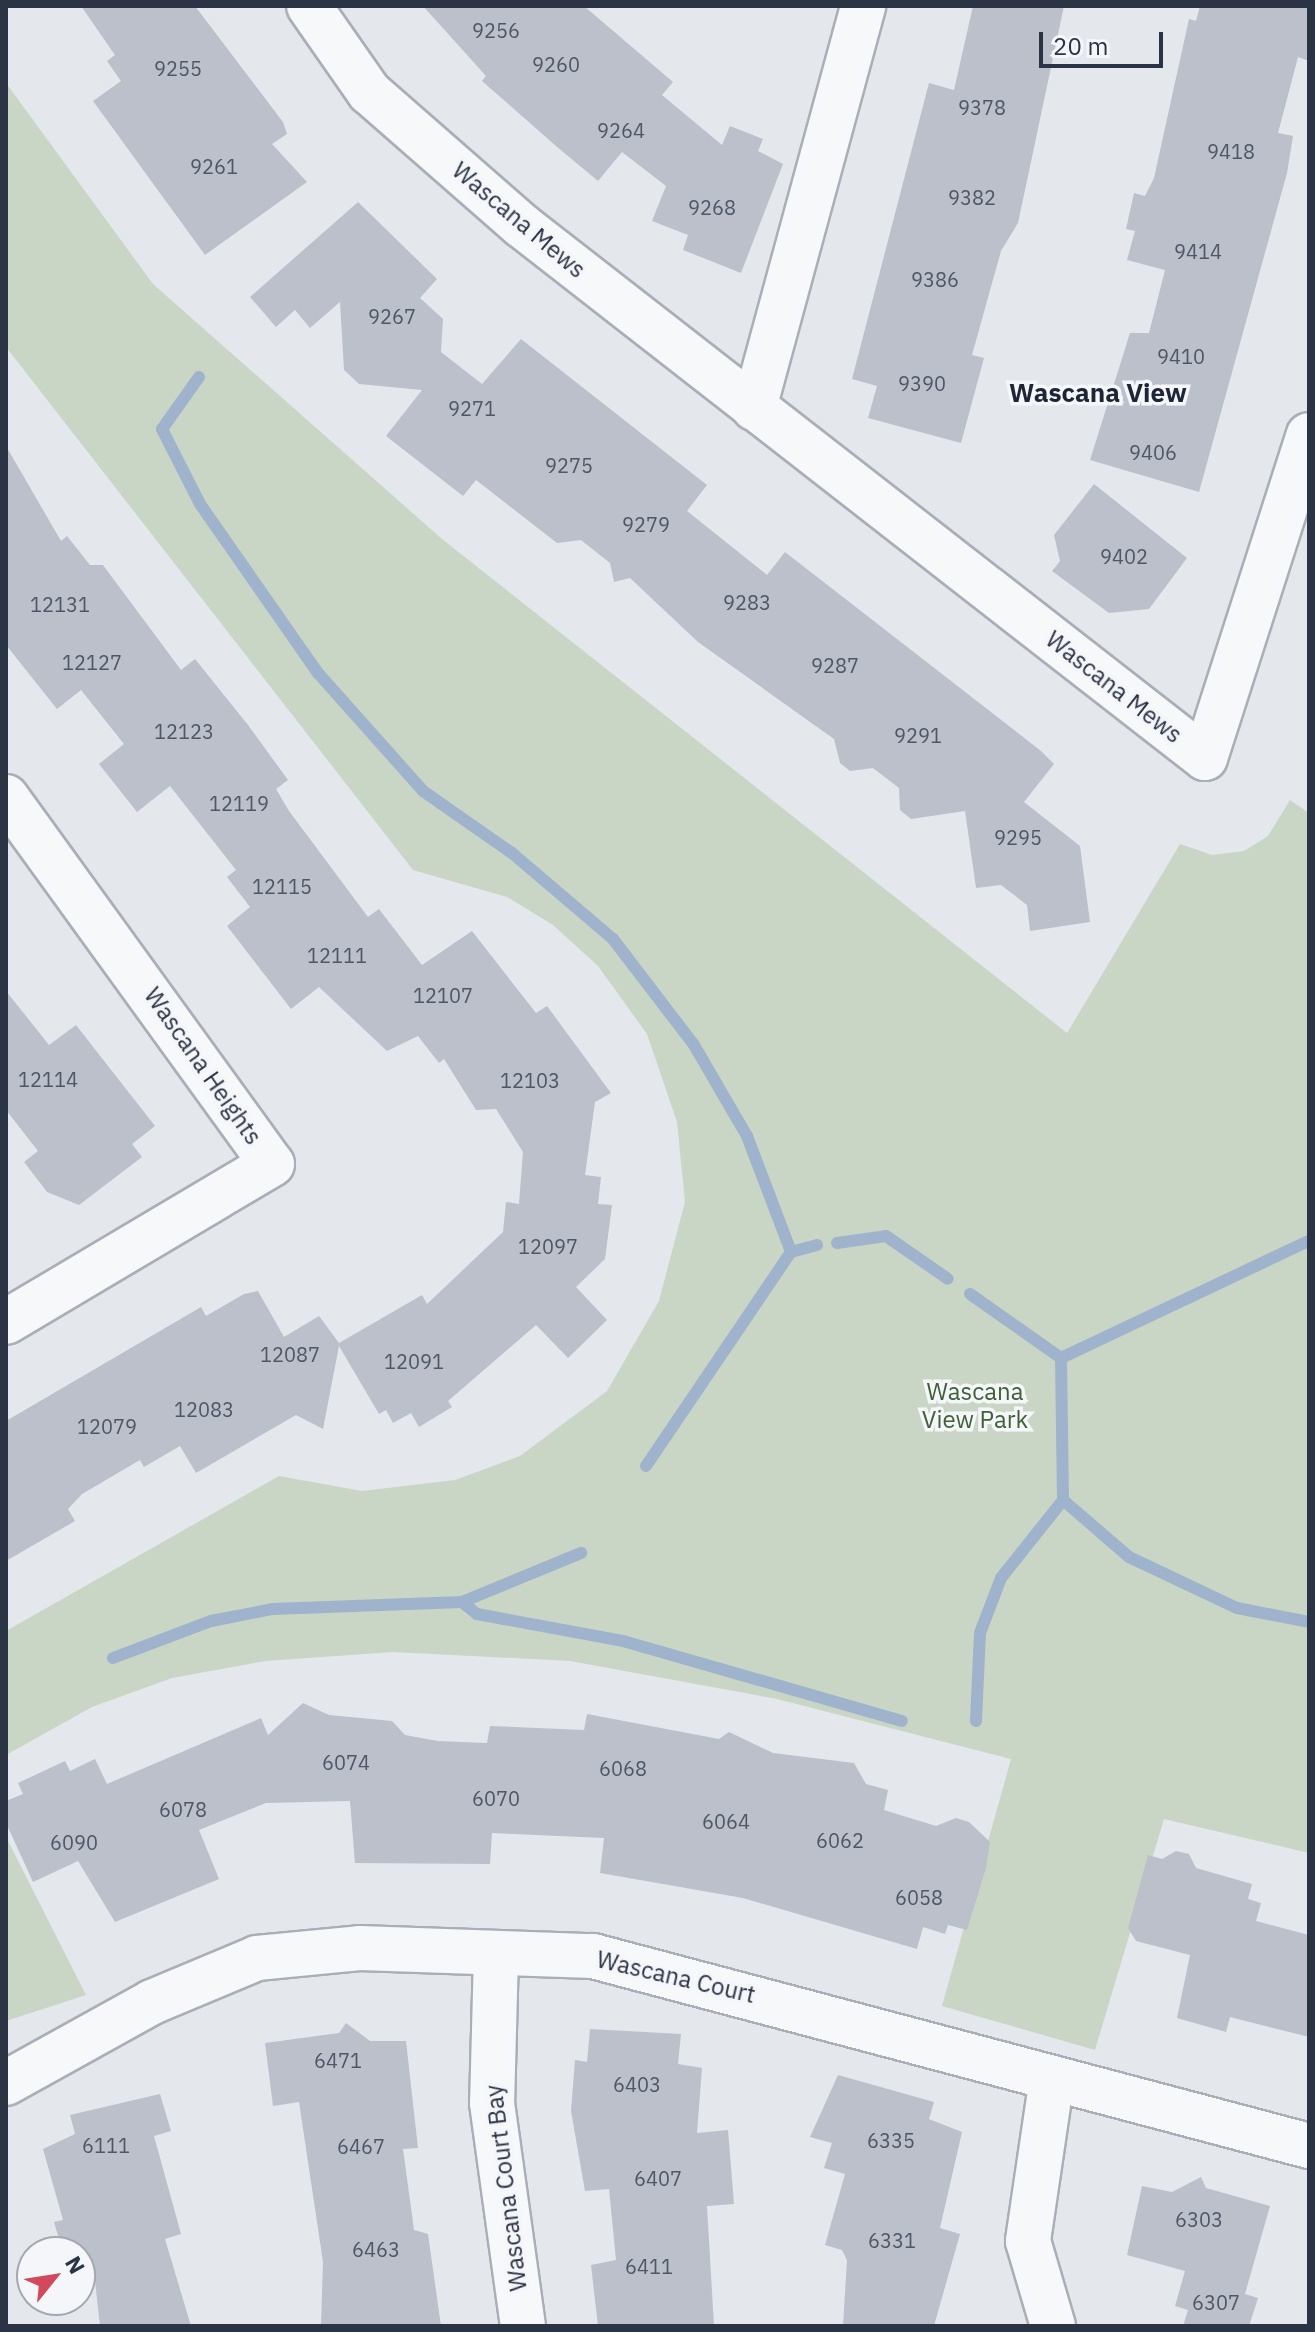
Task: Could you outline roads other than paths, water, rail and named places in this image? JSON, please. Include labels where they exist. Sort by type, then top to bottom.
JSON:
[{"type":"street","name":"Wascana Mews","points":[[309,6],[369,92],[521,225],[1205,758],[1309,435]]},
{"type":"street","points":[[754,408],[863,6]]},
{"type":"street","name":"Wascana Heights","points":[[6,797],[272,1164],[6,1322]]},
{"type":"street","name":"Wascana Court","points":[[6,2083],[152,2002],[257,1958],[360,1948],[593,1956],[1309,2146]]},
{"type":"street","name":"Wascana Court Bay","points":[[496,1954],[492,2103],[523,2326]]},
{"type":"street","points":[[1052,2078],[1028,2241],[1053,2326]]},
{"type":"waterway","points":[[199,377],[162,429],[200,504],[318,673],[423,791],[512,853],[613,939],[694,1045],[747,1136],[791,1252],[817,1245]]},
{"type":"waterway","points":[[837,1243],[886,1236],[948,1279]]},
{"type":"waterway","points":[[1061,1358],[1309,1241]]},
{"type":"waterway","points":[[646,1466],[791,1252]]},
{"type":"waterway","points":[[970,1294],[1061,1358]]},
{"type":"waterway","points":[[1061,1358],[1063,1500],[1129,1557],[1237,1608],[1309,1622]]},
{"type":"waterway","points":[[976,1721],[980,1633],[1001,1578],[1063,1500]]},
{"type":"waterway","points":[[113,1658],[211,1621],[273,1609],[462,1602],[581,1553]]},
{"type":"waterway","points":[[462,1602],[477,1614],[623,1641],[902,1721]]},
{"type":"district","name":"Wascana View","points":[[1098,393]]},
{"type":"park label","name":"Wascana View Park","points":[[975,1406]]}]
